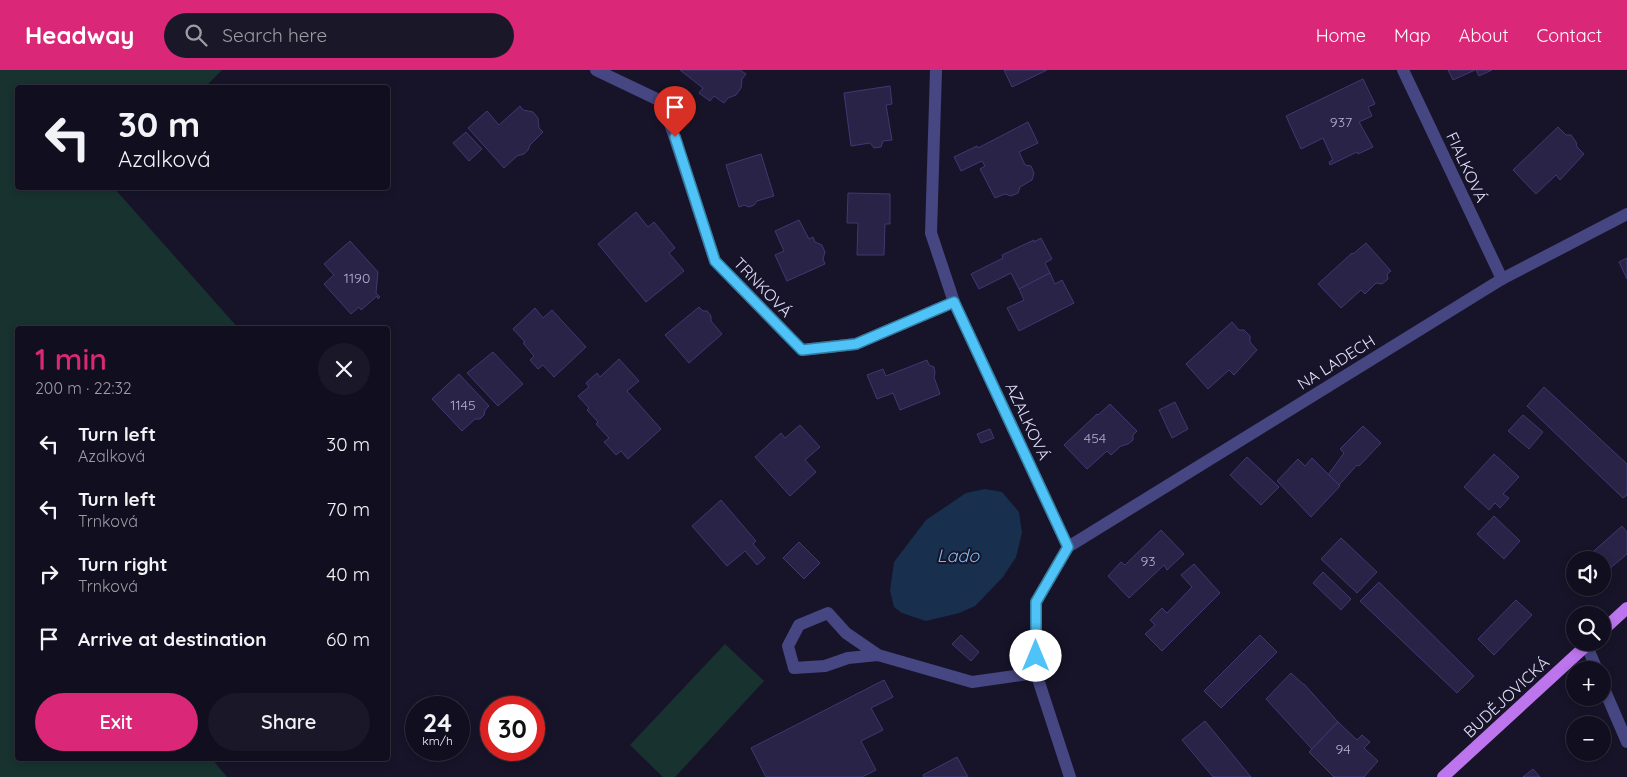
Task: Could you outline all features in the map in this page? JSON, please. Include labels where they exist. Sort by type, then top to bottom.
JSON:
[{"type":"main road","points":[[1611,623],[1627,608]]},
{"type":"main road","name":"BUDĚJOVICKÁ","points":[[1444,777],[1580,651]]},
{"type":"street","name":"TRNKOVÁ","points":[[596,70],[663,102],[715,261],[802,350],[856,344],[954,302]]},
{"type":"street","name":"AZALKOVÁ","points":[[936,70],[931,233],[954,302],[1068,547]]},
{"type":"street","name":"FIALKOVÁ","points":[[1404,70],[1502,278]]},
{"type":"street","name":"NA LADECH","points":[[1068,547],[1502,278],[1627,214]]},
{"type":"street","points":[[1068,547],[1036,602],[1036,673],[1070,777]]},
{"type":"street","points":[[878,655],[848,658],[825,666],[794,668],[788,646],[799,626],[828,613],[846,633],[878,655],[972,682],[1036,673]]},
{"type":"street","points":[[1611,705],[1627,742]]},
{"type":"green space","points":[[0,70],[222,70],[207,85],[15,85],[15,190],[116,190],[236,326],[15,326],[15,761],[214,761],[227,777],[0,777]]},
{"type":"green space","points":[[725,644],[764,681],[675,777],[663,777],[630,745]]},
{"type":"water","name":"Lado","points":[[985,489],[1002,492],[1019,512],[1022,533],[1016,557],[1003,577],[975,606],[959,613],[926,621],[902,613],[894,607],[890,591],[894,562],[926,520],[966,493]]},
{"type":"building","points":[[680,70],[740,70],[746,74],[742,79],[741,88],[736,95],[728,98],[724,103],[714,96],[710,101],[699,93],[703,88]]},
{"type":"building","points":[[1004,70],[1047,70],[1012,87]]},
{"type":"building","points":[[1448,70],[1475,70],[1453,80]]},
{"type":"building","points":[[1476,70],[1492,70],[1479,76]]},
{"type":"building","points":[[1363,79],[1375,104],[1368,107],[1372,116],[1359,122],[1373,147],[1358,154],[1357,152],[1330,165],[1329,162],[1333,160],[1323,138],[1301,149],[1286,116]]},
{"type":"building","points":[[890,86],[892,104],[886,105],[892,140],[883,141],[881,147],[874,148],[870,143],[851,146],[844,93]]},
{"type":"building","points":[[520,106],[523,110],[533,112],[538,118],[539,128],[543,132],[524,154],[517,156],[504,168],[468,128],[487,111],[499,125]]},
{"type":"building","points":[[1028,122],[1038,143],[1019,152],[1025,165],[1031,166],[1034,173],[1032,180],[1020,187],[1018,193],[1011,196],[1005,194],[995,198],[980,169],[985,166],[982,161],[961,171],[954,157],[977,146],[978,148]]},
{"type":"building","points":[[1558,127],[1566,135],[1571,135],[1577,147],[1584,154],[1560,180],[1556,175],[1536,194],[1513,170]]},
{"type":"building","points":[[466,132],[482,149],[469,161],[453,143]]},
{"type":"building","points":[[761,154],[774,196],[757,201],[749,207],[744,205],[739,207],[726,165]]},
{"type":"building","points":[[848,193],[890,194],[890,224],[885,224],[884,255],[857,255],[858,223],[847,223]]},
{"type":"building","points":[[636,212],[648,227],[654,222],[675,248],[669,253],[684,271],[646,302],[598,244]]},
{"type":"building","points":[[799,220],[809,239],[813,237],[815,242],[822,245],[825,252],[823,259],[825,264],[787,281],[775,255],[784,251],[775,231]]},
{"type":"building","points":[[1041,238],[1052,259],[1045,263],[1050,273],[1019,289],[1011,273],[979,289],[971,274],[1003,258],[1002,255]]},
{"type":"building","points":[[350,241],[378,272],[376,293],[380,297],[378,299],[377,296],[361,310],[359,307],[351,314],[324,284],[334,275],[324,264]]},
{"type":"building","points":[[1366,243],[1391,271],[1387,274],[1388,279],[1382,284],[1376,283],[1365,294],[1361,290],[1341,308],[1318,284]]},
{"type":"building","points":[[1627,258],[1627,279],[1619,262]]},
{"type":"building","points":[[1050,273],[1055,284],[1062,280],[1074,303],[1019,331],[1007,308],[1024,300],[1019,289]]},
{"type":"building","points":[[699,307],[703,311],[707,311],[711,316],[711,321],[722,334],[689,363],[665,335]]},
{"type":"building","points":[[535,308],[543,318],[552,310],[586,347],[554,377],[543,365],[538,369],[530,360],[534,356],[513,329]]},
{"type":"building","points":[[1232,322],[1239,330],[1244,330],[1250,336],[1250,342],[1257,350],[1234,375],[1229,370],[1208,389],[1186,364]]},
{"type":"building","points":[[493,352],[523,384],[498,406],[467,373]]},
{"type":"building","points":[[619,359],[639,381],[627,391],[661,429],[628,459],[621,451],[616,455],[604,442],[609,438],[596,424],[598,422],[587,410],[589,408],[578,396],[589,387],[586,383],[597,373],[600,377]]},
{"type":"building","points":[[927,360],[929,365],[934,367],[934,377],[940,394],[900,410],[893,393],[877,399],[867,375],[883,369],[886,376]]},
{"type":"building","points":[[459,374],[489,406],[480,419],[475,419],[462,431],[432,399]]},
{"type":"building","points":[[1544,387],[1627,464],[1627,495],[1623,498],[1527,406]]},
{"type":"building","points":[[1175,402],[1188,429],[1172,438],[1159,410]]},
{"type":"building","points":[[1110,404],[1137,431],[1133,435],[1133,440],[1128,444],[1121,446],[1111,455],[1107,451],[1087,469],[1064,445]]},
{"type":"building","points":[[1523,415],[1543,432],[1529,449],[1508,431]]},
{"type":"building","points":[[800,425],[820,447],[805,460],[816,472],[790,496],[755,457],[781,433],[785,438]]},
{"type":"building","points":[[1363,426],[1381,443],[1339,485],[1328,475],[1344,453],[1340,449]]},
{"type":"building","points":[[990,429],[994,438],[981,443],[977,434]]},
{"type":"building","points":[[1494,454],[1519,477],[1503,494],[1509,498],[1500,508],[1495,503],[1489,510],[1464,487]]},
{"type":"building","points":[[1247,457],[1279,487],[1261,505],[1230,475]]},
{"type":"building","points":[[1312,458],[1340,486],[1311,517],[1277,481],[1298,459],[1305,466]]},
{"type":"building","points":[[721,500],[756,541],[753,544],[765,558],[757,565],[745,551],[727,566],[692,526]]},
{"type":"building","points":[[1494,516],[1520,541],[1504,559],[1477,534]]},
{"type":"building","points":[[1622,526],[1627,532],[1627,554],[1611,567],[1611,551],[1594,551]]},
{"type":"building","points":[[1161,530],[1184,554],[1167,570],[1164,565],[1129,598],[1108,576],[1121,562],[1125,565]]},
{"type":"building","points":[[1341,538],[1377,572],[1357,593],[1321,559]]},
{"type":"building","points":[[799,542],[820,563],[804,579],[783,558]]},
{"type":"building","points":[[1194,564],[1220,593],[1162,651],[1145,634],[1155,625],[1150,620],[1162,608],[1167,613],[1192,587],[1181,575]]},
{"type":"building","points":[[1323,572],[1351,599],[1341,610],[1313,583]]},
{"type":"building","points":[[1379,582],[1474,676],[1457,693],[1360,601]]},
{"type":"building","points":[[1516,600],[1532,615],[1494,655],[1478,639]]},
{"type":"building","points":[[961,635],[979,652],[971,661],[952,644]]},
{"type":"building","points":[[1260,635],[1277,652],[1221,708],[1204,691]]},
{"type":"building","points":[[1291,673],[1304,684],[1338,722],[1312,749],[1266,699]]},
{"type":"building","points":[[884,680],[893,697],[871,708],[883,730],[861,741],[876,770],[862,777],[766,777],[751,748]]},
{"type":"building","points":[[1205,721],[1251,777],[1213,777],[1182,740]]},
{"type":"building","points":[[1338,722],[1357,740],[1362,735],[1370,742],[1364,748],[1378,761],[1364,777],[1334,777],[1309,752]]},
{"type":"building","points":[[957,757],[968,777],[924,777],[923,775]]},
{"type":"building","points":[[1533,769],[1540,777],[1523,777]]},
{"type":"route","points":[[675,137],[715,261],[802,350],[856,344],[954,302],[1068,547],[1036,602],[1036,656]]}]
